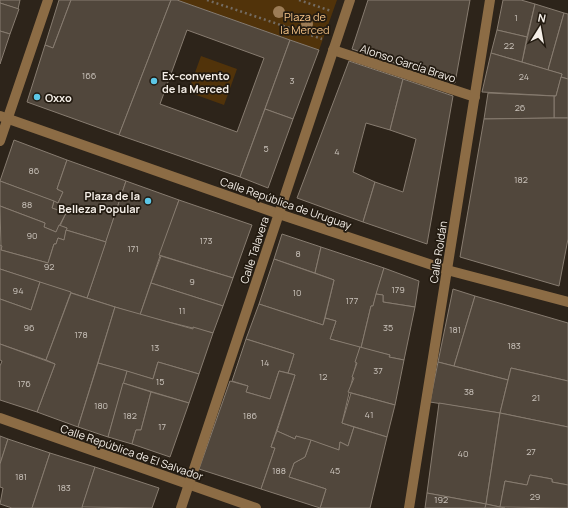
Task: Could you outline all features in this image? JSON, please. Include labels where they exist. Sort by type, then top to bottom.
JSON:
[{"type":"street","points":[[0,141],[4,117],[48,0]]},
{"type":"street","name":"Calle Talavera","points":[[181,508],[350,0]]},
{"type":"street","name":"Calle Roldán","points":[[409,508],[490,0]]},
{"type":"street","name":"Alonso García Bravo","points":[[334,47],[474,97]]},
{"type":"street","name":"Calle República de Uruguay","points":[[4,117],[279,214],[447,270],[568,302]]},
{"type":"street","name":"Calle República de El Salvador","points":[[0,418],[256,508]]},
{"type":"path","points":[[207,0],[334,47]]},
{"type":"path","points":[[299,0],[332,12]]},
{"type":"green space","name":"Plaza de la Merced","points":[[177,0],[337,0],[319,50]]},
{"type":"green space","points":[[201,56],[237,69],[224,105],[188,92]]},
{"type":"building","points":[[0,0],[20,0],[18,9],[0,3]]},
{"type":"building","points":[[59,0],[71,0],[53,48],[45,45]]},
{"type":"building","points":[[71,0],[171,0],[119,135],[27,102],[45,45],[53,48]]},
{"type":"building","name":"Ex-convento de la Merced","points":[[171,0],[177,0],[290,40],[240,177],[119,135]],"holes":[[[187,30],[264,58],[237,132],[160,104]]]},
{"type":"building","points":[[368,0],[470,0],[455,83],[352,49]]},
{"type":"building","points":[[503,0],[521,0],[535,4],[527,37],[497,30]]},
{"type":"building","points":[[0,3],[19,9],[10,34],[0,31]]},
{"type":"building","points":[[535,4],[564,13],[548,70],[522,62]]},
{"type":"building","points":[[564,13],[568,14],[568,79],[561,77],[562,74],[548,70]]},
{"type":"building","points":[[497,30],[527,37],[522,62],[491,53]]},
{"type":"building","points":[[0,31],[10,34],[0,64]]},
{"type":"building","points":[[290,40],[319,50],[293,119],[265,109]]},
{"type":"building","points":[[491,53],[562,74],[556,96],[482,92]]},
{"type":"building","points":[[349,61],[403,79],[390,130],[366,123],[353,172],[375,182],[363,222],[297,198]]},
{"type":"building","points":[[561,77],[568,79],[568,118],[554,118],[554,96],[556,96]]},
{"type":"building","points":[[403,79],[453,96],[427,244],[363,222],[375,182],[403,192],[416,139],[390,130]]},
{"type":"building","points":[[488,93],[554,96],[554,118],[484,119]]},
{"type":"building","points":[[265,109],[293,119],[268,188],[240,177]]},
{"type":"building","points":[[568,118],[568,239],[559,286],[460,257],[484,119]]},
{"type":"building","points":[[14,140],[67,160],[57,189],[63,192],[58,203],[0,181]]},
{"type":"building","points":[[67,160],[126,181],[106,242],[66,230],[67,228],[60,226],[66,213],[52,208],[54,201],[58,203],[63,192],[57,189]]},
{"type":"building","points":[[0,181],[54,201],[52,208],[66,213],[56,232],[44,227],[45,223],[0,206]]},
{"type":"building","points":[[126,181],[179,200],[140,315],[87,298]]},
{"type":"building","points":[[179,200],[252,225],[233,278],[159,255]]},
{"type":"building","points":[[0,206],[45,223],[44,227],[56,232],[59,225],[67,228],[64,240],[58,238],[56,244],[54,244],[48,263],[1,250]]},
{"type":"building","points":[[66,230],[106,242],[87,298],[0,269],[0,245],[2,246],[1,250],[48,263],[54,244],[56,244],[58,238],[64,240]]},
{"type":"building","points":[[282,234],[321,247],[315,273],[274,259]]},
{"type":"building","points":[[321,247],[384,268],[373,306],[371,306],[361,348],[330,339],[336,321],[325,318],[334,280],[315,273]]},
{"type":"building","points":[[161,256],[233,278],[223,306],[151,283]]},
{"type":"building","points":[[274,259],[334,280],[323,325],[259,304]]},
{"type":"building","points":[[384,268],[419,281],[415,307],[383,302],[383,295],[376,294]]},
{"type":"building","points":[[0,269],[40,282],[31,310],[0,299]]},
{"type":"building","points":[[40,282],[71,292],[46,360],[0,344],[0,299],[31,310]]},
{"type":"building","points":[[151,283],[223,306],[213,333],[140,315]]},
{"type":"building","points":[[453,289],[475,296],[454,366],[438,362]]},
{"type":"building","points":[[71,293],[115,307],[78,427],[37,412],[55,364],[46,360]]},
{"type":"building","points":[[376,294],[383,295],[383,302],[415,307],[404,360],[361,348],[371,306],[373,306]]},
{"type":"building","points":[[475,296],[568,323],[568,381],[511,368],[508,380],[454,366]]},
{"type":"building","points":[[259,304],[323,325],[325,318],[336,321],[330,339],[360,347],[342,423],[354,427],[348,446],[340,442],[339,450],[296,436],[295,439],[277,431],[295,375],[288,373],[294,354],[246,339]]},
{"type":"building","points":[[115,307],[193,329],[193,327],[213,333],[199,374],[158,362],[153,379],[98,363]]},
{"type":"building","points":[[246,339],[294,354],[288,373],[279,371],[270,399],[246,392],[248,386],[232,381]]},
{"type":"building","points":[[0,344],[55,364],[37,412],[0,400],[0,366],[2,361],[0,360]]},
{"type":"building","points":[[360,347],[390,355],[389,357],[404,360],[395,405],[348,392],[354,378],[352,377],[357,363],[355,362]]},
{"type":"building","points":[[158,362],[199,374],[189,403],[123,383],[127,371],[153,379]]},
{"type":"building","points":[[438,362],[508,380],[500,413],[430,402]]},
{"type":"building","points":[[98,363],[127,371],[108,437],[78,427]]},
{"type":"building","points":[[511,368],[568,381],[568,427],[500,413]]},
{"type":"building","points":[[279,371],[295,375],[271,447],[275,448],[261,489],[199,469],[230,381],[248,386],[246,392],[270,399]]},
{"type":"building","points":[[123,383],[151,392],[141,430],[136,430],[132,444],[108,437]]},
{"type":"building","points":[[151,392],[189,403],[170,457],[132,444],[136,430],[141,430]]},
{"type":"building","points":[[351,393],[395,405],[387,437],[342,423]]},
{"type":"building","points":[[439,403],[500,413],[486,504],[427,493]]},
{"type":"building","points":[[500,413],[568,427],[568,485],[552,482],[552,479],[530,475],[527,485],[505,481],[500,507],[486,504]]},
{"type":"building","points":[[354,427],[387,437],[370,508],[320,508],[326,489],[289,477],[294,463],[305,457],[311,440],[339,450],[340,442],[348,446]]},
{"type":"building","points":[[277,431],[295,439],[296,436],[311,440],[305,457],[294,463],[289,477],[326,489],[320,508],[261,489],[275,448],[271,447]]},
{"type":"building","points":[[0,436],[8,439],[0,464]]},
{"type":"building","points":[[8,439],[50,453],[32,508],[12,508],[0,504],[3,488],[0,487],[0,464]]},
{"type":"building","points":[[50,453],[95,467],[82,508],[32,508]]},
{"type":"building","points":[[95,467],[159,488],[152,508],[82,507]]},
{"type":"building","points":[[530,475],[552,479],[552,482],[568,485],[568,508],[500,507],[505,481],[527,485]]},
{"type":"building","points":[[427,493],[486,504],[485,508],[425,508]]},
{"type":"building","points":[[486,504],[500,507],[505,508],[485,508]]},
{"type":"place","name":"Ex-convento de la Merced","points":[[154,81]]},
{"type":"place","name":"Oxxo","points":[[37,97]]},
{"type":"place","name":"Plaza de la Belleza Popular","points":[[148,201]]}]
